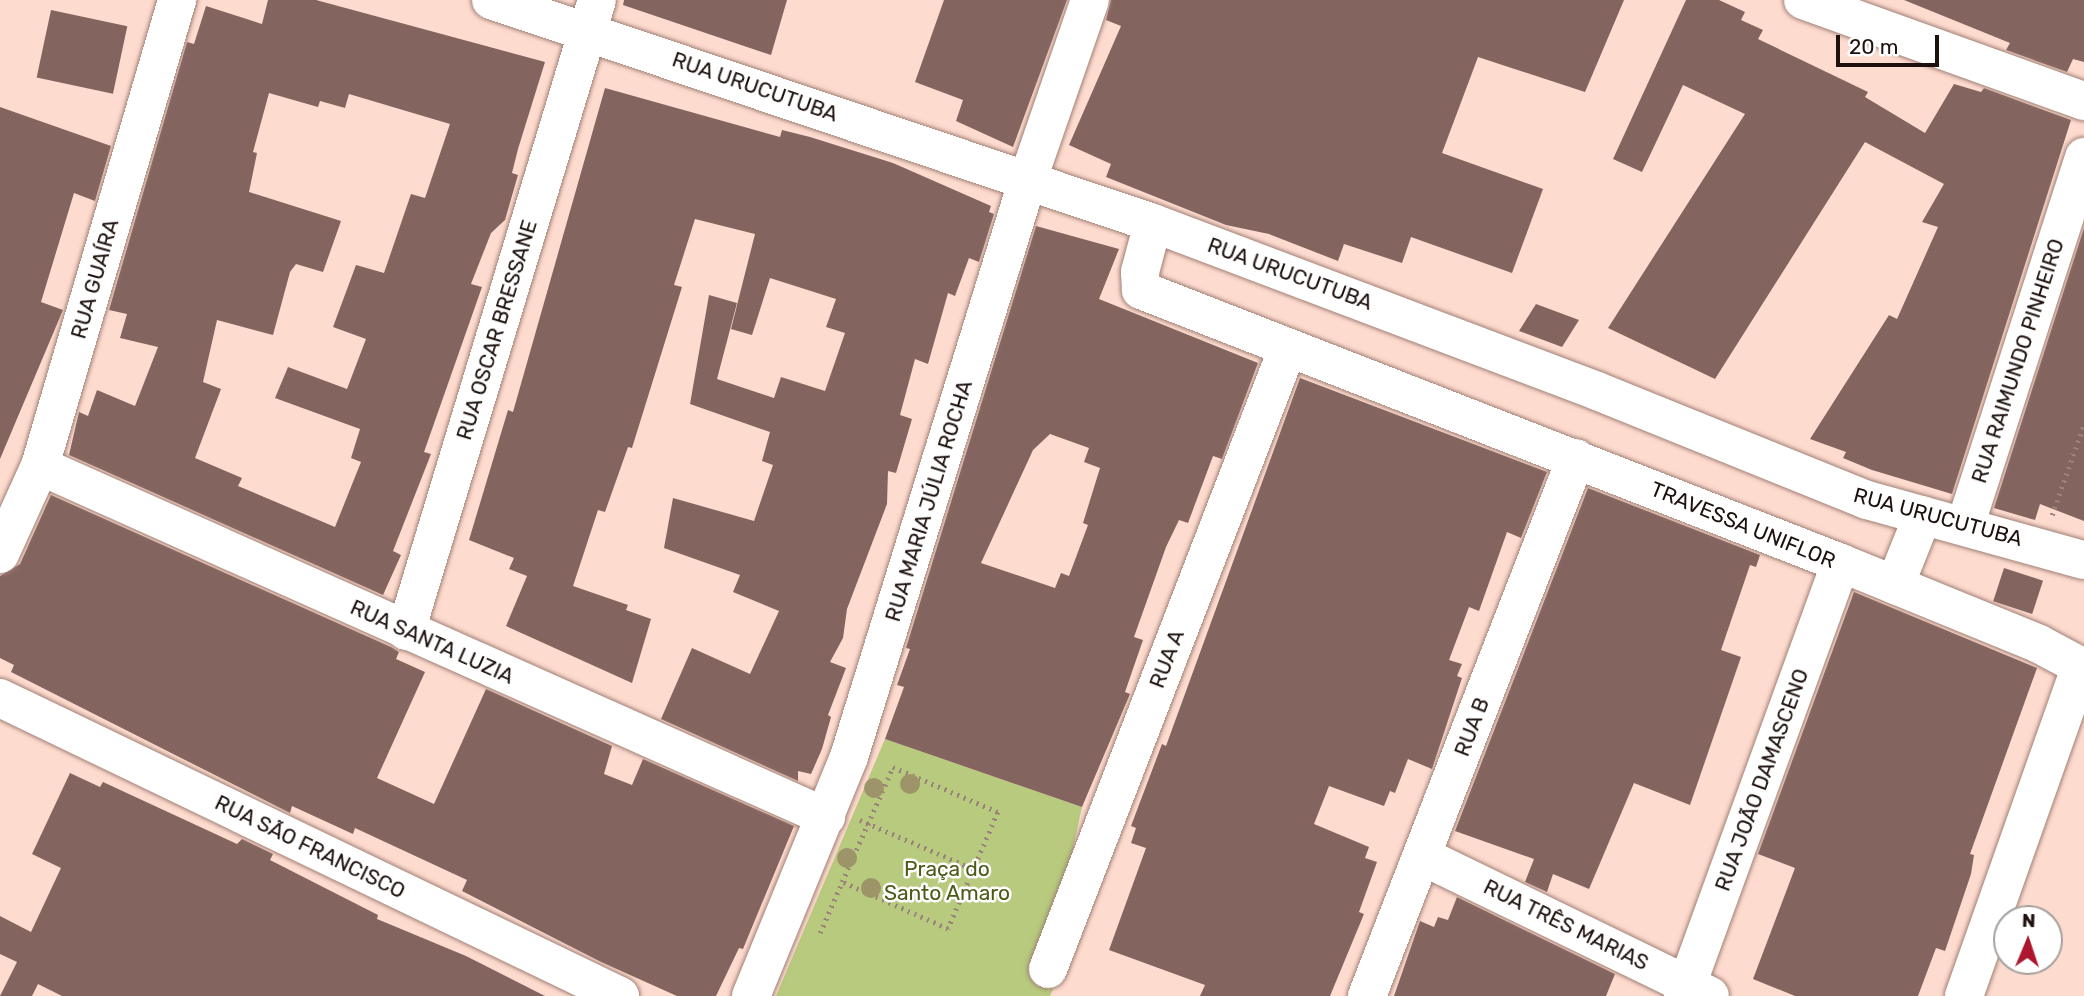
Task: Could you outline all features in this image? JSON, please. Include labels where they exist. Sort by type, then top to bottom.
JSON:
[{"type":"street","name":"RUA GUAÍRA","points":[[0,554],[40,466],[177,0]]},
{"type":"street","name":"RUA URUCUTUBA","points":[[491,0],[593,15],[1597,391],[1867,500],[2041,545],[2084,560]]},
{"type":"street","name":"RUA MARIA JÚLIA ROCHA","points":[[751,996],[828,812],[1028,179],[1090,0]]},
{"type":"street","points":[[1803,0],[2084,101]]},
{"type":"street","name":"RUA OSCAR BRESSANE","points":[[406,631],[593,15]]},
{"type":"street","name":"RUA RAIMUNDO PINHEIRO","points":[[1965,526],[2084,157]]},
{"type":"street","name":"TRAVESSA UNIFLOR","points":[[1153,223],[1140,272],[1141,290],[1287,350],[1576,458],[1842,563],[2039,644],[2082,667],[1964,996]]},
{"type":"street","name":"RUA A","points":[[1048,969],[1287,350]]},
{"type":"street","name":"RUA B","points":[[1367,996],[1576,458]]},
{"type":"street","name":"RUA SANTA LUZIA","points":[[40,466],[406,631],[828,812]]},
{"type":"street","points":[[1895,585],[1923,515]]},
{"type":"street","name":"RUA JOÃO DAMASCENO","points":[[1693,992],[1842,563]]},
{"type":"street","name":"RUA SÃO FRANCISCO","points":[[0,698],[620,996]]},
{"type":"street","name":"RUA TRÊS MARIAS","points":[[1422,856],[1693,992]]},
{"type":"path","points":[[2041,545],[2084,424]]},
{"type":"path","points":[[893,767],[998,813],[974,869],[948,929],[842,882],[893,767]]},
{"type":"path","points":[[828,812],[869,823],[974,869]]},
{"type":"green space","name":"Praça do Santo Amaro","points":[[885,739],[1082,807],[1062,899],[1058,979],[1050,996],[776,996]]},
{"type":"building","points":[[268,0],[316,0],[545,62],[518,149],[512,173],[518,175],[505,220],[491,233],[471,284],[482,287],[424,452],[431,454],[393,551],[401,555],[383,595],[69,455],[79,412],[88,416],[97,390],[135,406],[158,347],[120,338],[127,314],[109,310],[187,42],[194,44],[206,6],[262,24]],"holes":[[[269,93],[318,107],[320,101],[345,108],[349,94],[450,124],[425,198],[411,194],[384,273],[356,265],[333,327],[366,339],[347,389],[288,367],[275,398],[360,429],[351,458],[361,462],[335,527],[238,486],[242,478],[195,458],[221,389],[203,382],[217,320],[273,335],[290,272],[296,264],[323,272],[341,221],[249,192],[257,153],[253,152]]]},
{"type":"building","points":[[624,0],[787,0],[771,55],[623,5]]},
{"type":"building","points":[[944,0],[1067,0],[1013,147],[956,121],[963,100],[915,82]]},
{"type":"building","points":[[1111,0],[1624,0],[1585,92],[1478,57],[1442,153],[1543,189],[1512,273],[1411,237],[1402,263],[1344,244],[1338,261],[1269,234],[1226,225],[1106,177],[1111,164],[1069,145],[1121,26],[1106,20]]},
{"type":"building","points":[[1686,0],[1719,0],[1745,12],[1741,20],[1763,30],[1758,39],[1868,92],[1865,97],[1925,133],[1954,84],[1981,92],[1984,88],[2071,120],[1952,494],[1872,470],[1843,458],[1846,452],[1810,439],[1889,315],[1897,319],[1938,227],[1922,222],[1944,184],[1865,142],[1715,379],[1608,328],[1745,114],[1683,85],[1642,172],[1613,159]]},
{"type":"building","points":[[1904,0],[2084,0],[2084,62],[2073,59],[2067,72],[2006,50],[2010,43]]},
{"type":"building","points":[[51,10],[127,26],[113,94],[37,77]]},
{"type":"building","points":[[605,88],[780,137],[782,130],[810,137],[893,163],[991,206],[989,212],[994,214],[979,262],[969,258],[955,296],[948,293],[928,364],[915,359],[900,415],[912,419],[896,473],[888,471],[887,504],[847,609],[843,638],[830,662],[846,668],[828,715],[831,717],[822,749],[811,774],[798,771],[798,781],[661,719],[692,648],[750,674],[779,611],[733,592],[740,575],[664,548],[673,498],[754,521],[773,465],[762,461],[770,432],[690,404],[709,295],[737,303],[717,379],[774,398],[781,377],[825,391],[845,333],[826,327],[836,299],[770,278],[752,335],[731,329],[755,234],[695,219],[674,285],[682,287],[632,448],[628,447],[605,512],[598,510],[573,586],[628,605],[626,610],[651,619],[632,683],[506,626],[527,576],[509,569],[514,558],[469,540],[508,410],[513,412]]},
{"type":"building","points":[[0,107],[111,146],[95,201],[74,193],[41,302],[63,310],[0,459]]},
{"type":"building","points":[[1036,226],[1119,249],[1099,299],[1258,363],[1222,459],[1213,456],[1188,523],[1179,520],[1166,547],[1134,637],[1143,640],[1125,692],[1130,694],[1082,807],[885,739],[904,687],[897,685],[910,649],[906,648]],"holes":[[[1050,434],[1089,448],[1084,462],[1100,468],[1083,523],[1088,525],[1069,576],[1061,573],[1055,588],[981,563],[1033,450]]]},
{"type":"building","points":[[2084,228],[2084,521],[2040,504],[2035,520],[1994,508]]},
{"type":"building","points":[[1536,304],[1579,320],[1562,347],[1519,331]]},
{"type":"building","points":[[1300,378],[1547,472],[1521,538],[1507,532],[1479,611],[1469,607],[1449,660],[1462,664],[1457,676],[1462,678],[1432,769],[1408,759],[1395,793],[1390,791],[1384,806],[1329,786],[1314,824],[1369,847],[1365,858],[1377,862],[1359,912],[1364,914],[1330,996],[1200,996],[1205,985],[1109,950],[1146,848],[1131,843],[1136,828],[1131,826],[1162,744],[1166,746]]},
{"type":"building","points":[[1588,488],[1760,555],[1756,567],[1750,565],[1721,650],[1741,657],[1690,805],[1634,783],[1589,889],[1553,874],[1547,892],[1525,882],[1534,859],[1455,831]]},
{"type":"building","points":[[51,495],[391,647],[399,652],[396,659],[425,672],[377,778],[434,804],[486,689],[612,746],[604,774],[632,785],[643,759],[794,826],[743,949],[739,948],[716,996],[677,996],[601,962],[462,891],[467,880],[355,828],[353,834],[292,806],[290,813],[11,672],[14,665],[0,658],[0,576],[20,564]]},
{"type":"building","points":[[2004,568],[2043,581],[2032,614],[1993,601]]},
{"type":"building","points":[[1854,592],[2037,668],[1970,854],[1974,855],[1971,874],[1945,951],[1936,948],[1918,996],[1795,996],[1753,979],[1795,868],[1758,854]]},
{"type":"building","points":[[70,773],[100,787],[103,782],[237,844],[242,839],[273,854],[270,860],[378,915],[377,919],[466,956],[545,996],[62,996],[38,984],[32,996],[0,996],[17,962],[0,954],[0,916],[31,932],[61,868],[32,854]]},
{"type":"building","points":[[1457,897],[1615,974],[1606,996],[1394,996],[1420,921],[1434,927],[1438,917],[1448,920]]}]
